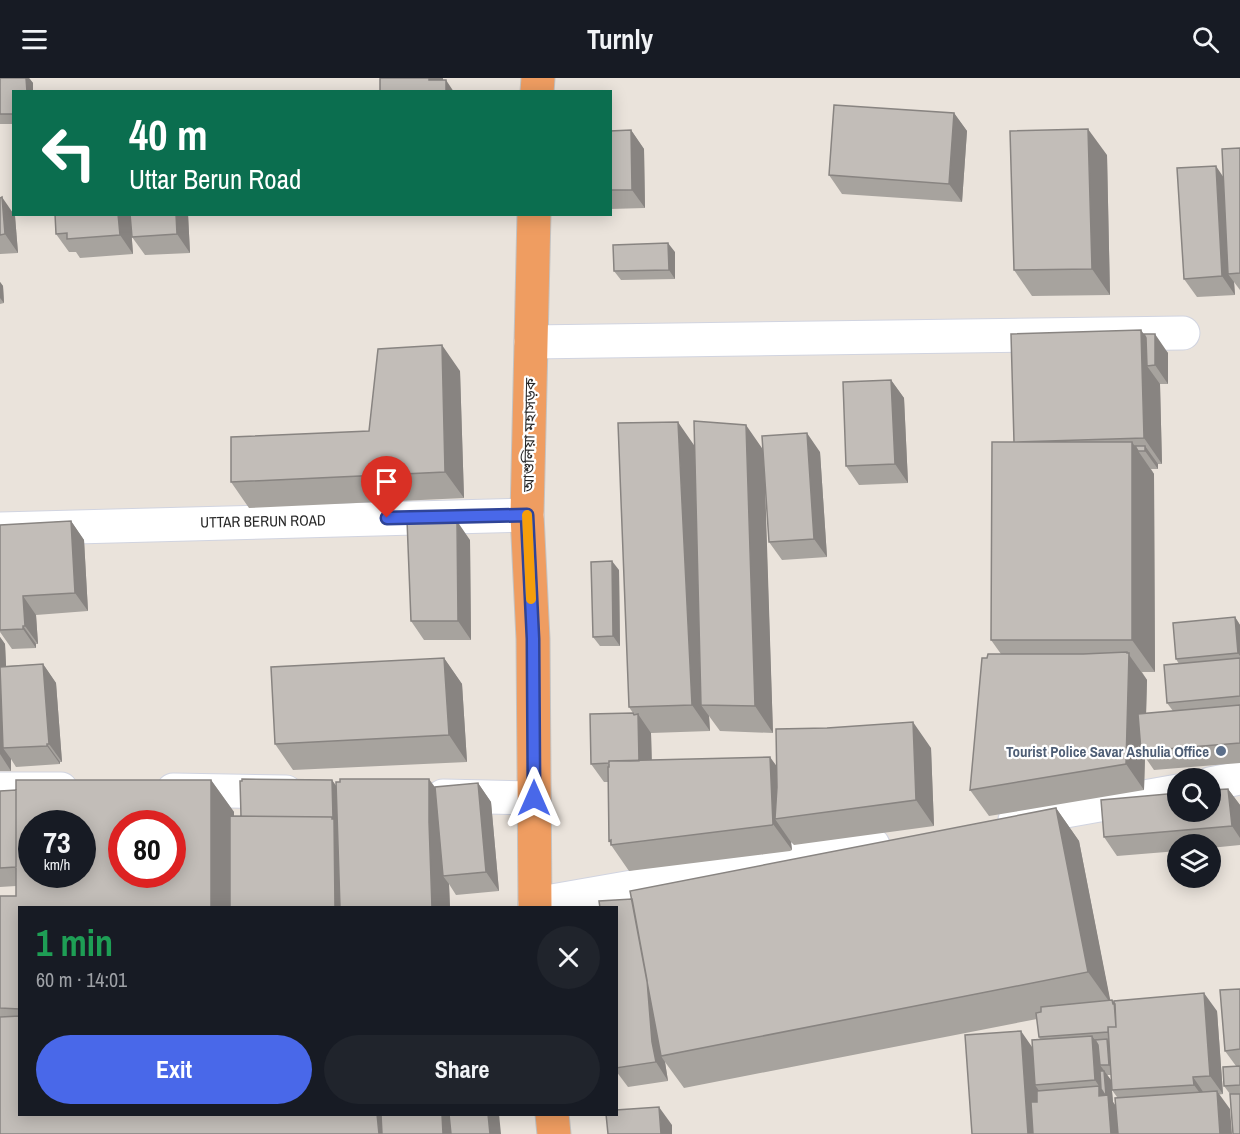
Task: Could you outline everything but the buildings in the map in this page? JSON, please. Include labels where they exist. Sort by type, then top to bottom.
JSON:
[{"type":"highway","name":"আশুলিয়া মহাসড়ক","points":[[534,216],[527,515],[533,639],[535,906]]},
{"type":"highway","points":[[552,1116],[554,1134]]},
{"type":"street","points":[[531,342],[1183,333]]},
{"type":"street","name":"UTTAR BERUN ROAD","points":[[0,529],[527,515]]},
{"type":"street","points":[[1221,782],[1240,778]]},
{"type":"street","points":[[0,789],[93,789]]},
{"type":"street","points":[[139,790],[313,792]]},
{"type":"street","points":[[987,825],[1167,793]]},
{"type":"street","points":[[418,795],[534,798]]},
{"type":"street","points":[[535,906],[906,839]]},
{"type":"slow traffic","points":[[527,515],[531,599]]},
{"type":"place","name":"Tourist Police Savar Ashulia Office","points":[[1221,751]]},
{"type":"route","points":[[387,518],[527,515],[533,639],[534,798]]}]
